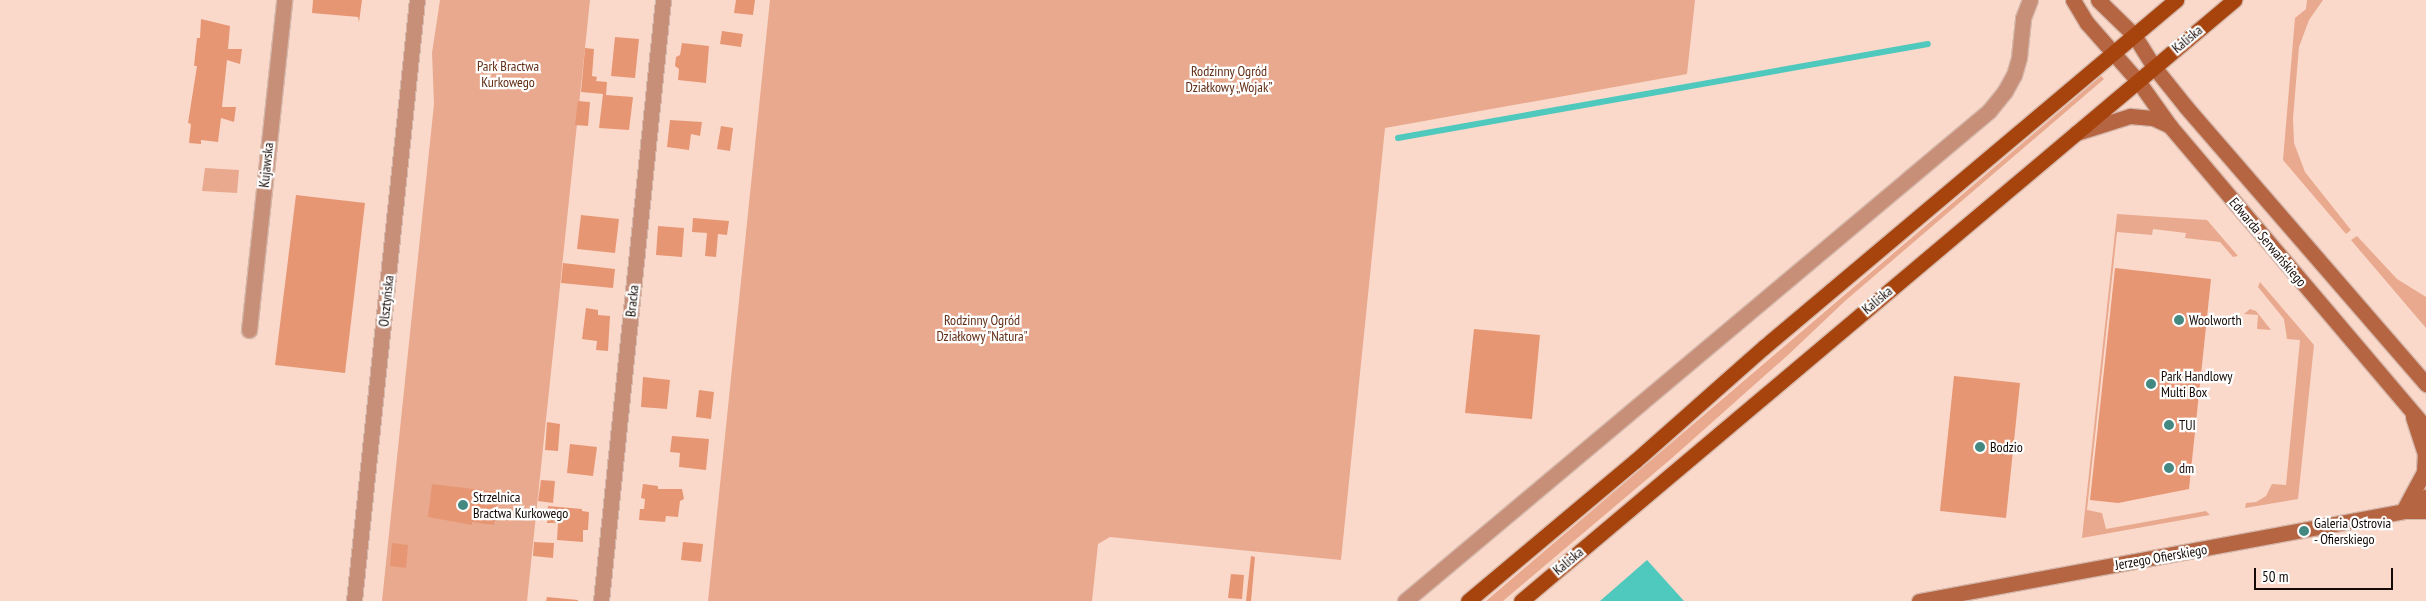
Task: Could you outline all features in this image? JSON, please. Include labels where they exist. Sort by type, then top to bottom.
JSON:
[{"type":"main road","points":[[1468,601],[2176,0]]},
{"type":"main road","name":"Kaliska","points":[[1521,601],[2234,0]]},
{"type":"street","name":"Kujawska","points":[[250,330],[284,0]]},
{"type":"street","name":"Olsztyńska","points":[[354,601],[417,0]]},
{"type":"street","name":"Bracka","points":[[601,601],[663,0]]},
{"type":"street","points":[[1405,601],[1989,111],[2005,91],[2014,75],[2019,57],[2023,18],[2030,0]]},
{"type":"street","name":"Edwarda Serwańskiego","points":[[2073,0],[2087,23],[2138,81],[2170,126],[2426,428]]},
{"type":"street","name":"Edwarda Serwańskiego","points":[[2098,0],[2134,35],[2154,67],[2284,222],[2334,276],[2426,384]]},
{"type":"street","points":[[2076,133],[2130,116],[2154,118],[2170,126]]},
{"type":"street","points":[[2403,511],[2424,472],[2426,454],[2412,413]]},
{"type":"street","points":[[2403,511],[2426,496]]},
{"type":"street","points":[[2403,511],[2426,511]]},
{"type":"street","name":"Jerzego Ofierskiego","points":[[1919,601],[2403,511]]},
{"type":"green space","name":"Park Bractwa Kurkowego","points":[[440,0],[590,0],[527,601],[382,601],[434,104],[432,53]]},
{"type":"green space","name":"Rodzinny Ogród Działkowy \"Natura\"","points":[[770,0],[1695,0],[1687,74],[1385,128],[1341,560],[1110,537],[1098,544],[1092,601],[708,601]]},
{"type":"green space","points":[[2307,0],[2323,0],[2309,20],[2299,47],[2293,118],[2294,143],[2305,172],[2351,230],[2346,234],[2283,160],[2295,18],[2306,9]]},
{"type":"green space","points":[[2101,76],[2104,79],[1845,301],[1788,355],[1672,458],[1503,601],[1486,601]]},
{"type":"green space","points":[[205,168],[239,170],[237,193],[202,191]]},
{"type":"green space","points":[[2117,214],[2207,220],[2238,256],[2233,257],[2220,242],[2185,238],[2186,233],[2153,229],[2152,235],[2117,232],[2087,510],[2102,513],[2106,529],[2206,511],[2210,515],[2082,538]]},
{"type":"green space","points":[[2357,236],[2397,279],[2426,297],[2426,328],[2351,240]]},
{"type":"green space","points":[[2260,282],[2314,345],[2298,499],[2245,508],[2246,503],[2256,502],[2266,496],[2272,484],[2286,485],[2300,340],[2287,339],[2284,319],[2258,287]]},
{"type":"green space","points":[[2250,309],[2256,311],[2271,330],[2257,329],[2258,315],[2244,314]]},
{"type":"water","points":[[1647,560],[1684,601],[1600,601]]},
{"type":"building","points":[[313,0],[362,0],[359,22],[358,17],[312,13]]},
{"type":"building","points":[[736,0],[755,0],[753,15],[734,13]]},
{"type":"building","points":[[201,19],[230,26],[228,49],[242,49],[240,64],[227,60],[222,107],[236,107],[234,122],[221,118],[218,142],[201,140],[201,144],[189,143],[191,124],[188,123],[197,66],[194,66],[197,38],[200,38]]},
{"type":"building","points":[[722,31],[743,34],[741,47],[720,44]]},
{"type":"building","points":[[615,37],[639,39],[635,78],[611,76]]},
{"type":"building","points":[[682,43],[709,46],[706,83],[678,80],[679,69],[675,66],[676,57],[680,55]]},
{"type":"building","points":[[585,48],[594,49],[592,76],[597,77],[596,81],[607,82],[606,95],[633,97],[629,130],[599,128],[603,94],[581,92]]},
{"type":"building","points":[[578,101],[590,102],[588,126],[575,125]]},
{"type":"building","points":[[670,120],[702,122],[700,136],[691,134],[689,150],[667,147]]},
{"type":"building","points":[[721,126],[733,128],[730,151],[717,149]]},
{"type":"building","points":[[296,195],[365,203],[345,373],[275,365]]},
{"type":"building","points":[[581,215],[619,219],[615,253],[577,249]]},
{"type":"building","points":[[693,218],[729,221],[727,235],[718,234],[716,257],[705,256],[707,233],[692,232]]},
{"type":"building","points":[[658,226],[684,228],[682,257],[656,255]]},
{"type":"building","points":[[563,263],[615,269],[613,288],[561,283]]},
{"type":"building","name":"Park Handlowy Multi Box","points":[[2115,268],[2211,279],[2189,489],[2118,503],[2090,500]]},
{"type":"building","points":[[586,308],[598,310],[598,315],[610,316],[608,351],[596,350],[597,341],[582,339]]},
{"type":"building","points":[[1474,329],[1540,335],[1532,419],[1465,413]]},
{"type":"building","name":"Bodzio","points":[[1954,376],[2020,383],[2006,518],[1940,511]]},
{"type":"building","points":[[643,377],[670,380],[667,409],[641,407]]},
{"type":"building","points":[[699,390],[714,392],[711,419],[696,417]]},
{"type":"building","points":[[547,422],[560,424],[558,451],[545,450]]},
{"type":"building","points":[[672,436],[709,439],[706,470],[679,467],[680,453],[670,452]]},
{"type":"building","points":[[570,444],[597,447],[593,476],[567,473]]},
{"type":"building","points":[[541,480],[555,481],[553,503],[538,501]]},
{"type":"building","name":"Strzelnica Bractwa Kurkowego","points":[[432,484],[498,492],[494,525],[472,522],[472,525],[428,517]]},
{"type":"building","points":[[643,484],[658,486],[658,489],[682,489],[684,499],[680,501],[678,517],[666,516],[665,522],[639,520],[640,509],[644,509],[645,499],[641,498]]},
{"type":"building","points":[[548,506],[582,509],[582,511],[589,512],[588,530],[583,530],[583,542],[557,540],[558,523],[547,523]]},
{"type":"building","points":[[534,542],[554,543],[553,558],[533,556]]},
{"type":"building","points":[[683,542],[703,544],[701,562],[681,560]]},
{"type":"building","points":[[392,543],[408,545],[406,568],[390,566]]},
{"type":"building","points":[[1251,556],[1255,557],[1251,601],[1246,601]]},
{"type":"building","points":[[1231,574],[1244,575],[1242,599],[1228,598]]},
{"type":"building","points":[[547,597],[578,600],[578,601],[546,601]]},
{"type":"waterway","points":[[1398,138],[1928,44]]},
{"type":"place","name":"Woolworth","points":[[2179,320]]},
{"type":"place","name":"Park Handlowy Multi Box","points":[[2151,384]]},
{"type":"place","name":"TUI","points":[[2169,425]]},
{"type":"place","name":"Bodzio","points":[[1980,447]]},
{"type":"place","name":"dm","points":[[2169,468]]},
{"type":"place","name":"Strzelnica Bractwa Kurkowego","points":[[463,505]]},
{"type":"place","name":"Galeria Ostrovia - Ofierskiego","points":[[2304,531]]},
{"type":"park label","name":"Rodzinny Ogród Działkowy „Wojak”","points":[[1229,79]]}]
